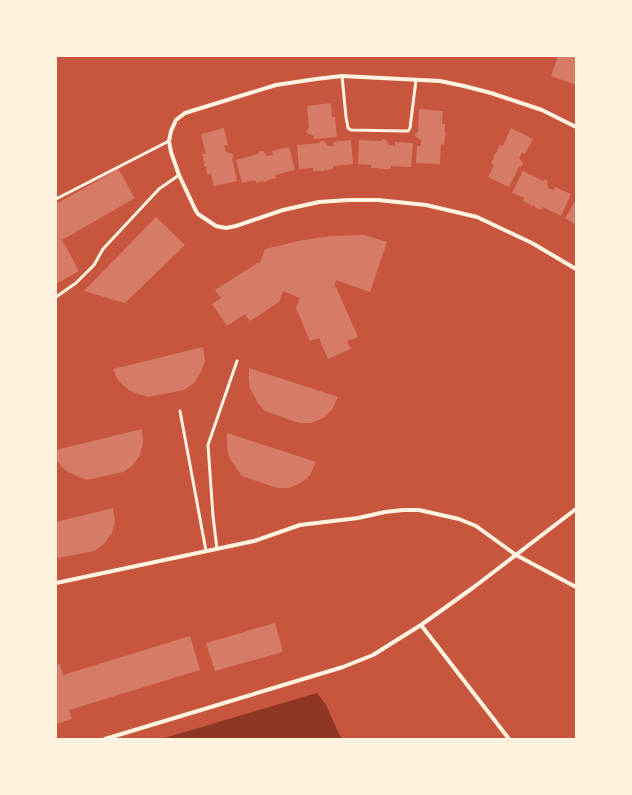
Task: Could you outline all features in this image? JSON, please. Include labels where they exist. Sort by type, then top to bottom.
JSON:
[{"type":"street","points":[[576,127],[542,110],[491,93],[440,81],[342,76],[276,85],[185,113],[176,120],[171,130],[169,141],[179,175],[196,211],[216,226],[226,228],[236,226],[283,210],[319,202],[378,200],[426,205],[477,216],[532,243],[576,269]]},
{"type":"street","points":[[105,739],[343,667],[373,655],[421,625],[474,587],[576,509]]},
{"type":"street","points":[[56,583],[217,549],[262,538],[300,525],[358,518],[385,512],[419,510],[459,519],[476,526],[516,555],[576,587]]},
{"type":"street","points":[[421,625],[509,739]]},
{"type":"lane","points":[[342,76],[346,117],[348,128],[351,130],[408,131],[410,128],[416,80]]},
{"type":"lane","points":[[56,199],[169,141]]},
{"type":"lane","points":[[56,296],[76,282],[94,265],[103,249],[154,194],[179,175]]},
{"type":"lane","points":[[217,549],[212,516],[208,445],[237,361]]},
{"type":"lane","points":[[180,411],[206,551]]},
{"type":"shaded area","points":[[317,693],[326,705],[339,734],[343,739],[161,739]]},
{"type":"building","points":[[558,56],[576,56],[576,85],[551,76]]},
{"type":"building","points":[[331,103],[332,117],[335,117],[337,137],[314,139],[314,136],[306,131],[309,128],[307,106]]},
{"type":"building","points":[[419,109],[443,111],[442,124],[445,124],[444,131],[446,134],[444,138],[445,137],[444,145],[441,144],[440,164],[416,163],[417,146],[421,146],[421,140],[415,136],[418,132]]},
{"type":"building","points":[[224,128],[228,145],[224,146],[226,152],[233,154],[232,159],[237,181],[214,186],[211,174],[207,174],[207,167],[204,166],[205,161],[202,154],[206,154],[201,134]]},
{"type":"building","points":[[511,128],[533,139],[525,154],[522,153],[519,158],[523,163],[522,166],[519,167],[509,187],[488,177],[494,165],[491,163],[500,145],[503,146]]},
{"type":"building","points":[[383,139],[386,140],[389,145],[395,146],[395,142],[413,143],[411,167],[391,166],[391,169],[380,169],[371,168],[371,165],[358,164],[359,140],[381,141]]},
{"type":"building","points":[[351,140],[353,164],[333,166],[333,169],[326,169],[324,171],[313,171],[313,168],[299,169],[297,145],[319,143],[324,141],[328,146],[334,146],[333,142]]},
{"type":"building","points":[[289,147],[295,170],[275,175],[276,178],[269,179],[265,182],[262,181],[256,183],[255,180],[242,183],[236,160],[258,154],[260,151],[263,151],[267,156],[273,155],[272,151]]},
{"type":"building","points":[[118,169],[135,198],[62,240],[79,271],[56,284],[56,204]]},
{"type":"building","points":[[523,171],[543,181],[545,179],[547,180],[548,188],[554,190],[555,187],[571,194],[561,216],[543,207],[541,210],[535,206],[531,206],[529,203],[523,201],[524,198],[512,193]]},
{"type":"building","points":[[576,200],[576,225],[565,218]]},
{"type":"building","points":[[156,217],[185,245],[125,303],[84,291]]},
{"type":"building","points":[[364,235],[387,242],[370,292],[336,280],[334,288],[336,287],[358,337],[347,341],[351,349],[328,359],[319,338],[310,341],[296,308],[300,298],[283,291],[279,302],[250,321],[245,314],[227,326],[212,304],[221,298],[215,290],[259,262],[260,263],[265,249],[303,240],[331,236]]},
{"type":"building","points":[[203,347],[205,361],[201,372],[194,383],[184,390],[148,397],[129,390],[124,386],[118,380],[113,369]]},
{"type":"building","points":[[249,368],[338,397],[332,410],[323,418],[311,423],[299,423],[265,411],[258,403],[250,388]]},
{"type":"building","points":[[142,429],[143,443],[140,455],[133,465],[123,472],[87,480],[68,472],[56,460],[56,450]]},
{"type":"building","points":[[227,433],[316,462],[310,475],[301,483],[289,488],[277,488],[242,476],[230,459],[227,445]]},
{"type":"building","points":[[113,508],[115,522],[112,533],[104,544],[94,551],[58,558],[56,557],[56,522]]},
{"type":"building","points":[[275,623],[283,652],[215,671],[206,643]]},
{"type":"building","points":[[190,636],[200,670],[69,710],[72,719],[56,724],[56,666],[60,664],[63,675]]}]
